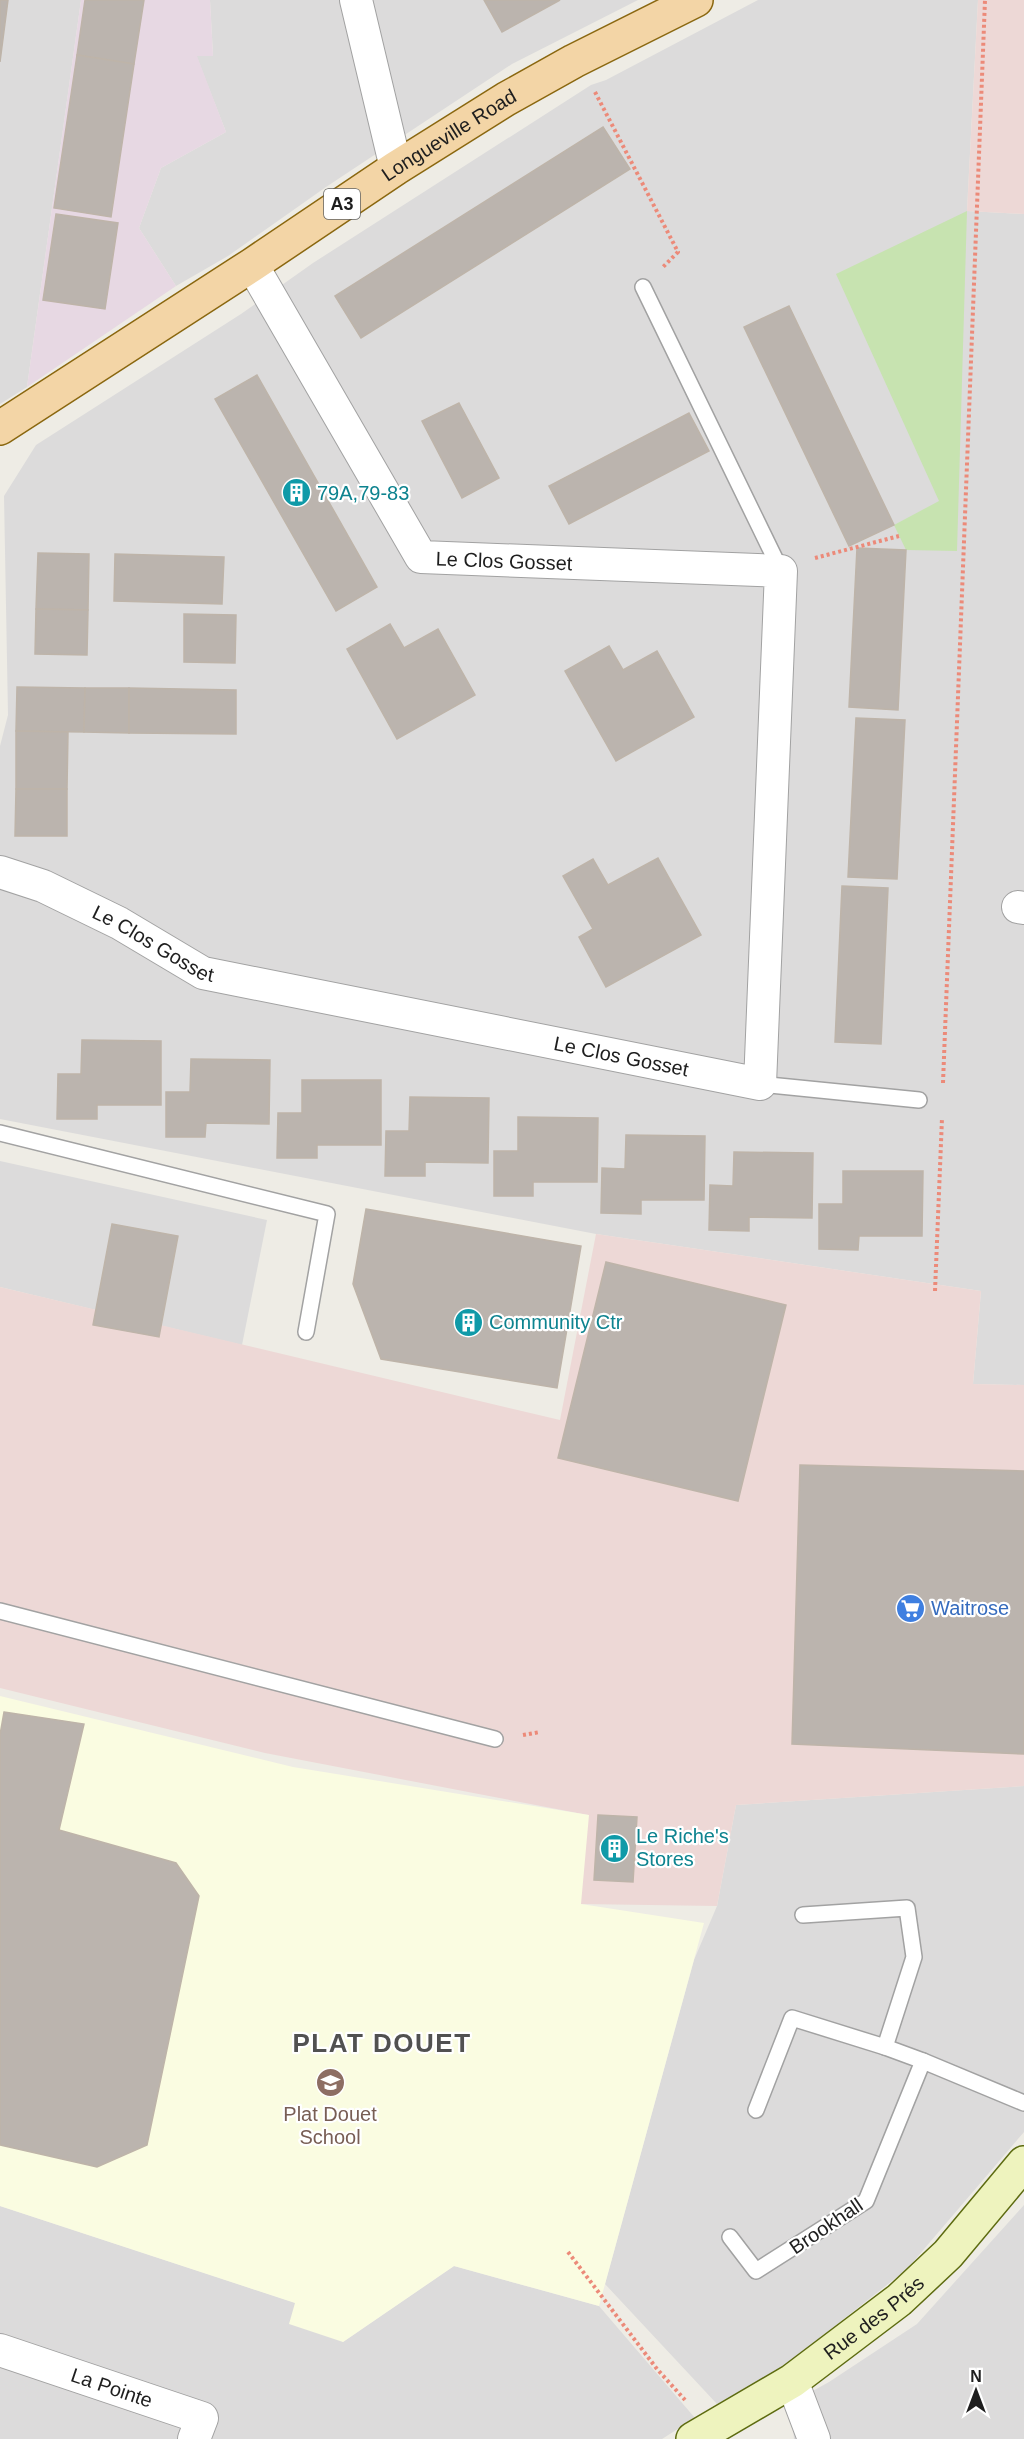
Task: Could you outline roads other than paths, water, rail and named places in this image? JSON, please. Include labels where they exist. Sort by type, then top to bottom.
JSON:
[{"type":"main road","name":"Longueville Road","points":[[0,428],[252,265],[396,168],[506,99],[574,61],[696,0]]},
{"type":"main road","name":"Rue des Prés","points":[[702,2433],[792,2381],[900,2300],[948,2254],[1024,2163]]},
{"type":"street","points":[[356,0],[396,168]]},
{"type":"street","name":"Le Clos Gosset","points":[[252,265],[421,557],[781,571]]},
{"type":"street","points":[[760,1084],[781,571]]},
{"type":"street","name":"Le Clos Gosset","points":[[0,872],[43,886],[119,923],[203,973],[760,1084]]},
{"type":"street","name":"La Pointe","points":[[0,2350],[202,2418],[194,2439]]},
{"type":"street","points":[[792,2381],[813,2439]]},
{"type":"lane","points":[[644,287],[781,571]]},
{"type":"lane","points":[[760,1084],[919,1100]]},
{"type":"lane","points":[[0,1133],[221,1190],[327,1214],[306,1332]]},
{"type":"lane","points":[[0,1611],[495,1739]]},
{"type":"lane","points":[[803,1915],[907,1908],[914,1957],[885,2047]]},
{"type":"lane","points":[[756,2110],[792,2018],[885,2047],[1024,2103]]},
{"type":"lane","name":"Brookhall","points":[[730,2236],[756,2271],[866,2201],[923,2061]]},
{"type":"place","name":"79A,79-83","points":[[296,493]]},
{"type":"place","name":"Community Ctr","points":[[468,1322]]},
{"type":"place","name":"Waitrose","points":[[910,1608]]},
{"type":"place","name":"Le Riche's Stores","points":[[615,1848]]},
{"type":"place","name":"Plat Douet School","points":[[330,2083]]},
{"type":"district","name":"PLAT DOUET","points":[[382,2043]]}]
